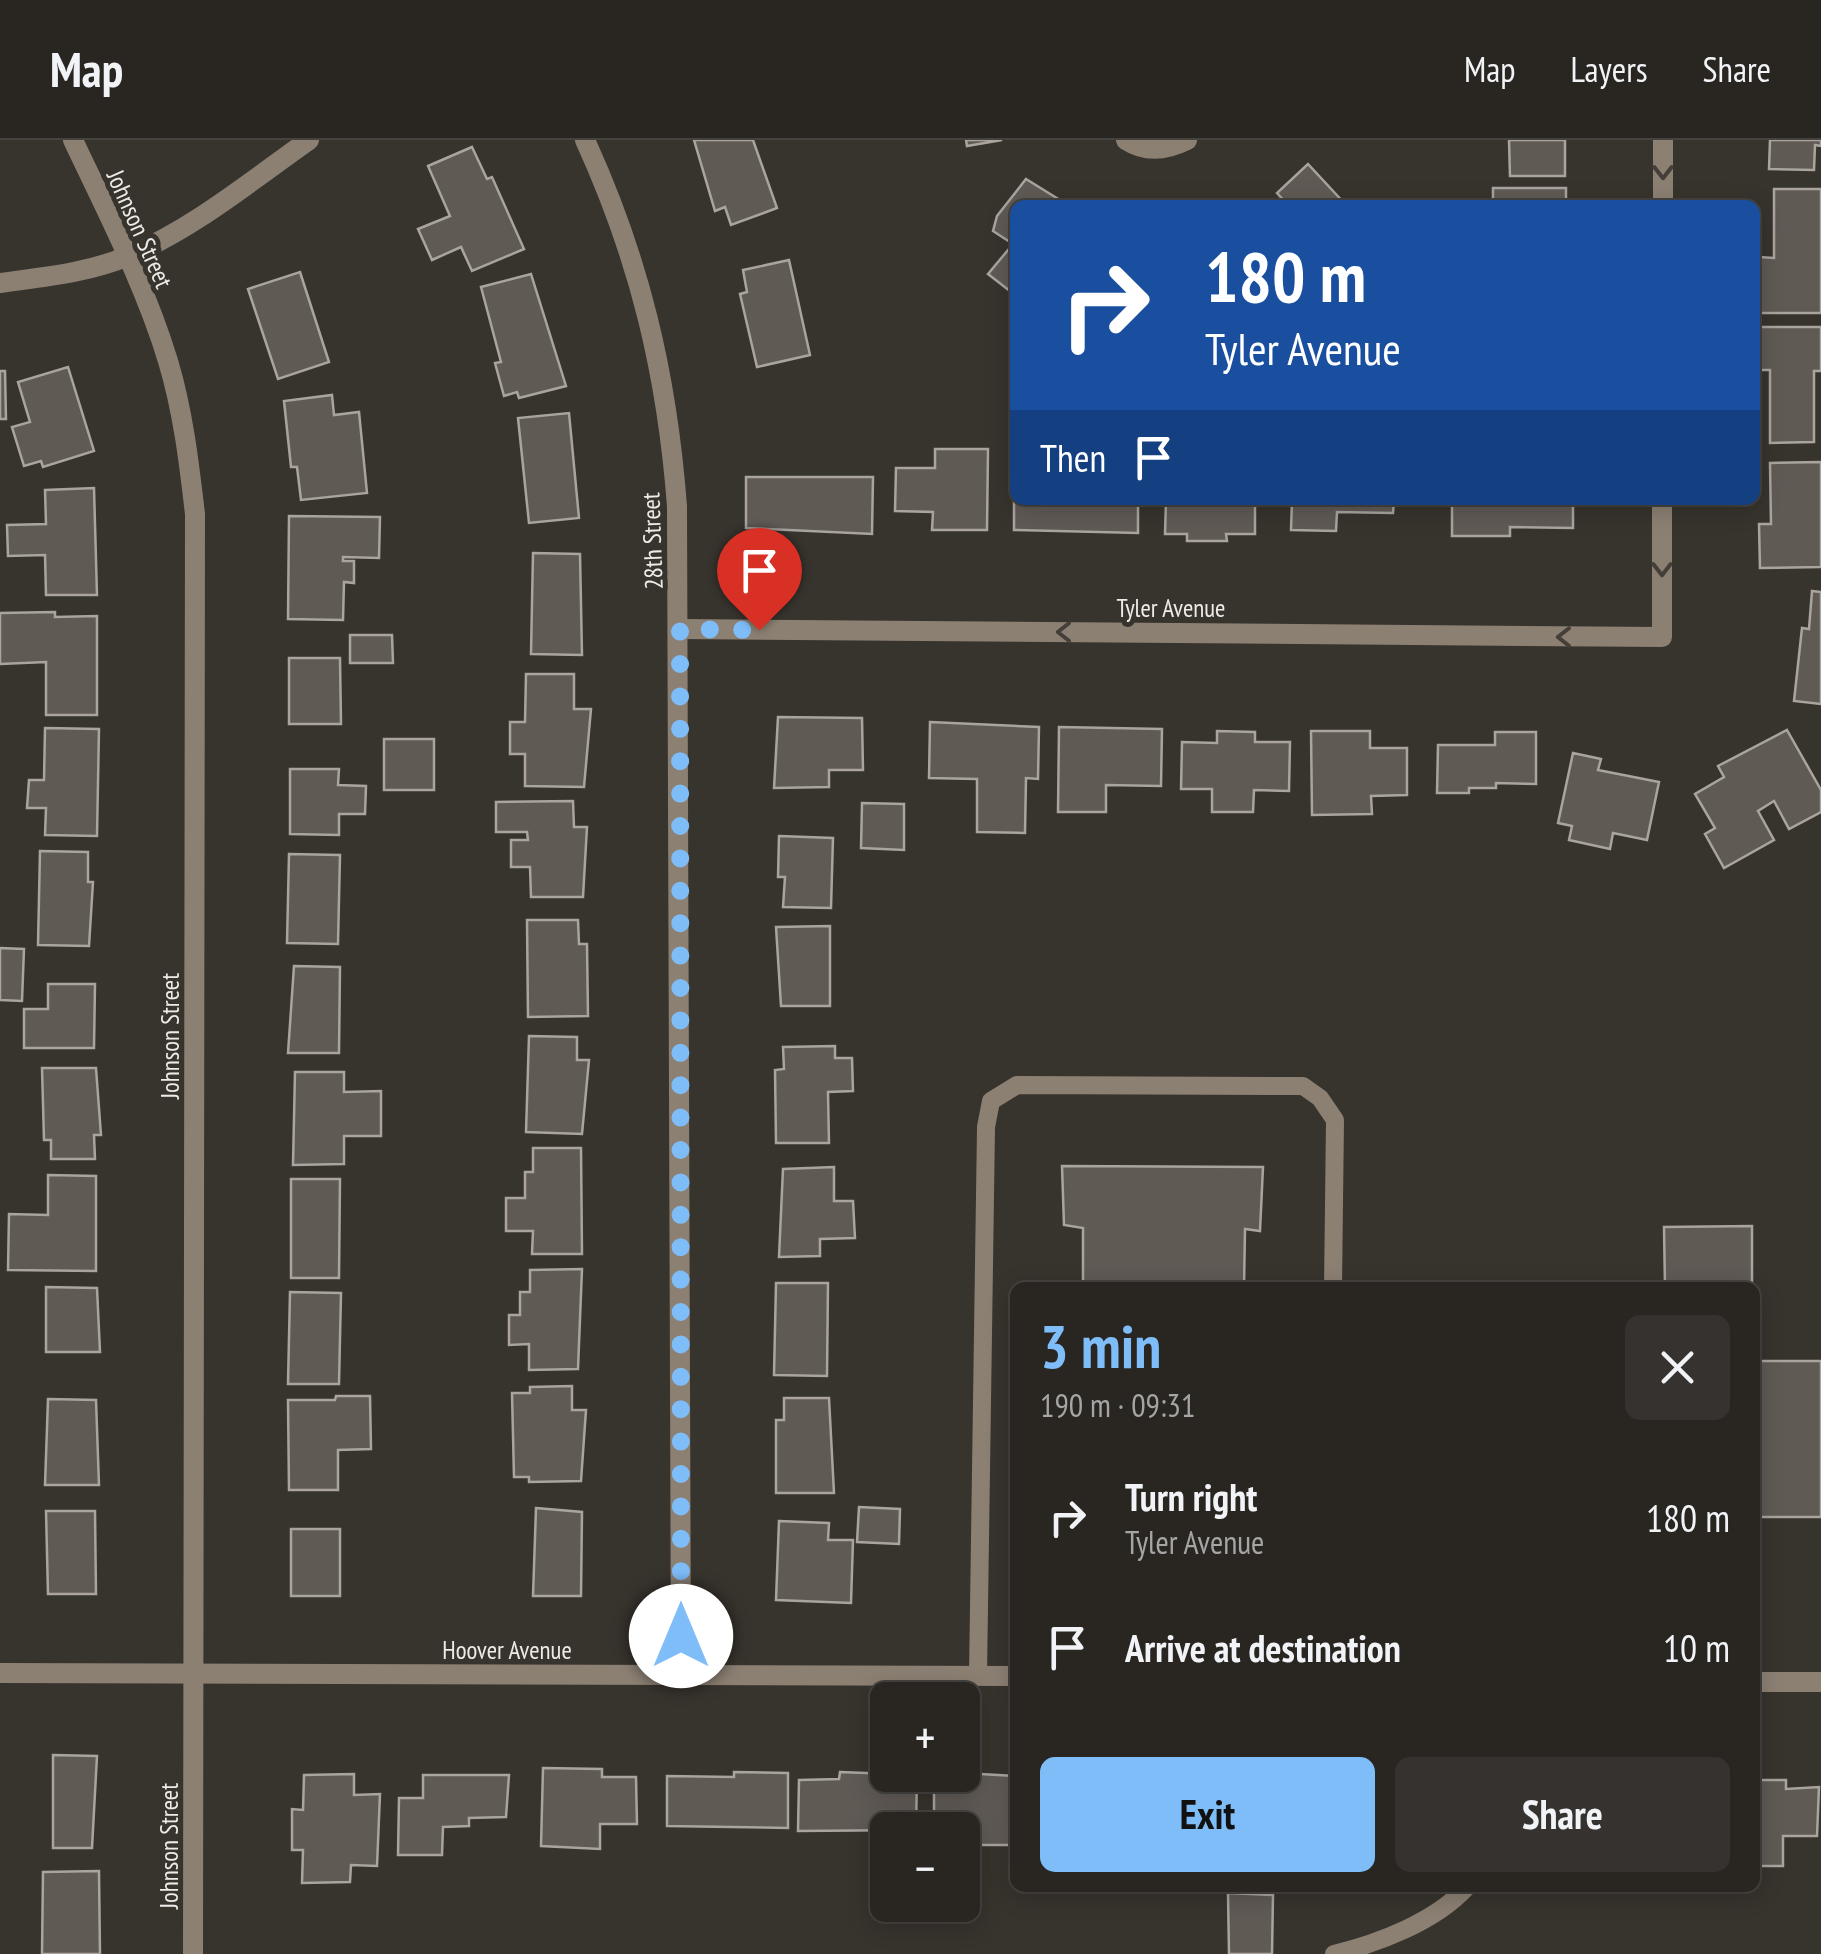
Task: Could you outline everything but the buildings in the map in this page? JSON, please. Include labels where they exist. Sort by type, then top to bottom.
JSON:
[{"type":"street","name":"Johnson Street","points":[[73,140],[128,256],[167,358],[185,428],[195,514],[194,1954]]},
{"type":"street","points":[[0,283],[62,275],[128,256],[194,219],[309,140]]},
{"type":"street","name":"28th Street","points":[[585,140],[650,313],[670,414],[680,629],[681,1675]]},
{"type":"street","points":[[1126,140],[1136,147],[1162,150],[1187,140]]},
{"type":"street","points":[[1663,140],[1663,200]]},
{"type":"street","name":"Tyler Avenue","points":[[680,629],[1662,637],[1662,505]]},
{"type":"street","name":"Hoover Avenue","points":[[0,1673],[1010,1676]]},
{"type":"street","points":[[1760,1682],[1821,1682]]},
{"type":"lane","points":[[978,1676],[986,1127],[992,1101],[1018,1085],[1303,1086],[1335,1120],[1332,1282]]},
{"type":"lane","points":[[1334,1954],[1374,1944],[1455,1900],[1462,1892]]},
{"type":"route","points":[[681,1636],[680,629],[759,630]]}]
